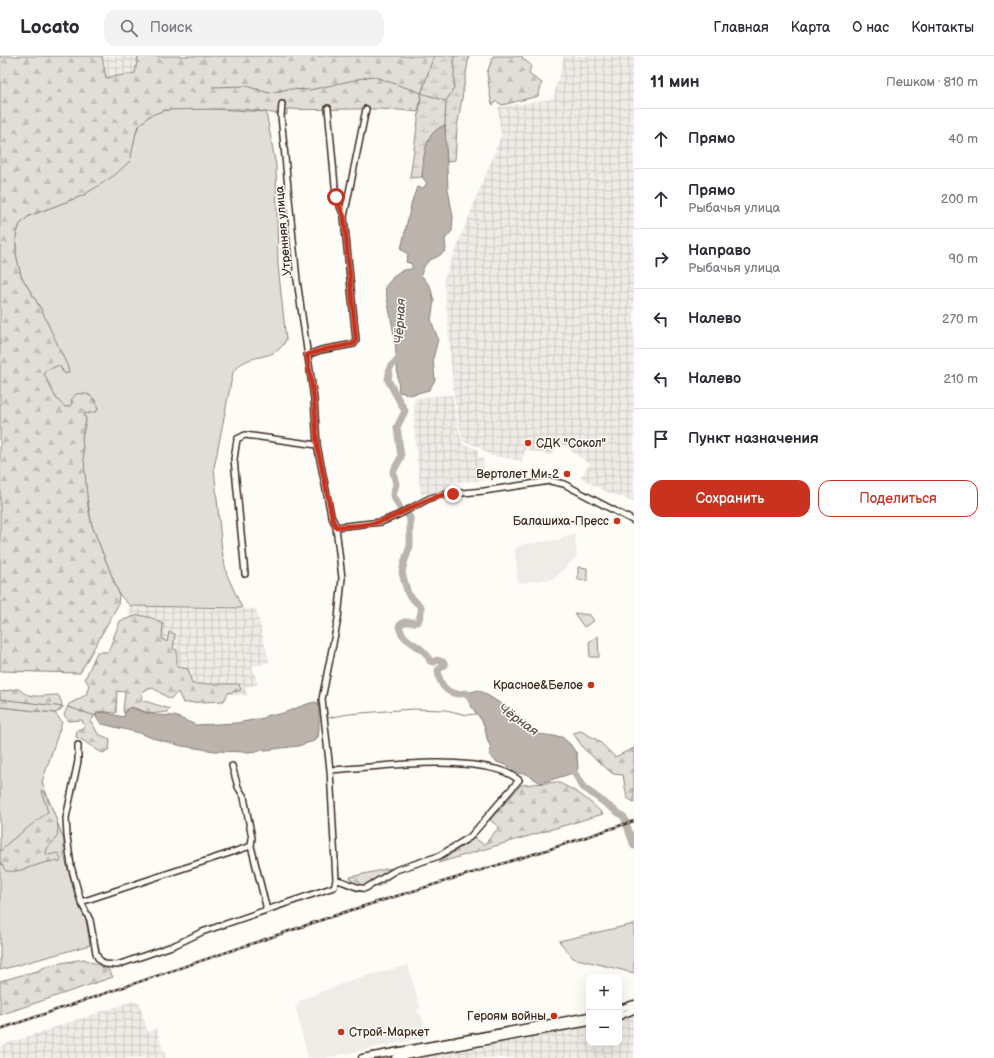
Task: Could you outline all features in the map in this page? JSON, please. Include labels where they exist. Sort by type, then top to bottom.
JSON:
[{"type":"main road","points":[[622,1008],[634,1004]]},
{"type":"main road","points":[[622,1015],[634,1010]]},
{"type":"main road","points":[[362,1058],[586,1017]]},
{"type":"main road","points":[[395,1058],[586,1023]]},
{"type":"street","name":"Утренняя улица","points":[[282,104],[281,116],[307,355],[314,399],[317,445],[331,515],[336,527],[342,584],[338,619],[322,699],[330,770],[336,880]]},
{"type":"street","points":[[307,355],[322,350],[354,344],[356,340],[344,217],[336,197],[328,108]]},
{"type":"street","points":[[344,217],[366,109]]},
{"type":"street","points":[[246,574],[234,459],[237,439],[245,435],[317,445]]},
{"type":"street","points":[[336,527],[371,524],[398,515],[424,501],[441,495],[484,491],[555,481],[564,484],[634,521]]},
{"type":"street","points":[[78,746],[78,761],[66,818],[68,852],[81,902],[90,920],[98,958],[104,964],[110,965],[134,960],[176,945],[202,932],[331,889],[334,887],[336,880],[347,882],[361,889],[366,888],[396,870],[439,856],[470,837],[519,780],[502,770],[470,764],[442,763],[330,770]]},
{"type":"street","points":[[232,766],[238,787],[244,797],[252,838],[251,846],[267,910]]},
{"type":"street","points":[[81,902],[251,846]]},
{"type":"shaded area","points":[[102,56],[138,56],[135,73],[106,78]]},
{"type":"shaded area","points":[[564,56],[634,56],[634,502],[604,491],[580,477],[590,464],[559,442],[552,455],[525,450],[522,461],[489,455],[479,446],[463,442],[454,398],[444,279],[501,136],[498,107],[553,99]]},
{"type":"shaded area","points":[[452,395],[462,444],[478,449],[478,457],[483,457],[484,481],[451,482],[451,488],[421,495],[414,428],[414,398]]},
{"type":"shaded area","points":[[575,534],[577,556],[554,579],[518,583],[515,549],[523,544],[559,540],[564,536]]},
{"type":"shaded area","points":[[130,606],[256,609],[269,662],[252,667],[258,684],[245,688],[248,696],[121,683]]},
{"type":"shaded area","points":[[408,965],[420,1008],[417,1009],[419,1015],[421,1014],[427,1037],[325,1058],[308,1058],[295,1006],[300,1005],[299,1001],[351,980]]},
{"type":"shaded area","points":[[133,1001],[139,1003],[148,1032],[156,1028],[166,1058],[0,1058],[0,1046]]},
{"type":"shaded area","points":[[634,1013],[634,1058],[416,1058],[586,1026],[586,1046],[622,1046],[622,1017]]},
{"type":"green space","points":[[0,56],[102,56],[106,78],[135,73],[138,56],[434,56],[422,91],[418,112],[385,109],[287,109],[287,115],[244,109],[215,109],[165,110],[149,116],[137,128],[130,161],[115,175],[84,195],[29,216],[20,224],[16,236],[16,254],[21,276],[41,309],[69,372],[65,374],[59,365],[45,371],[44,374],[56,398],[65,407],[72,404],[71,400],[76,394],[84,394],[91,396],[98,410],[84,414],[86,420],[82,437],[88,507],[92,526],[119,594],[118,605],[80,673],[0,671]]},
{"type":"green space","points":[[434,56],[469,56],[457,128],[455,160],[447,162],[445,150],[445,125],[423,169],[422,177],[410,178],[422,91]]},
{"type":"green space","points":[[493,56],[522,56],[523,59],[531,65],[529,74],[542,83],[538,96],[502,105],[496,101],[493,105],[491,101],[487,73]]},
{"type":"green space","points":[[184,108],[266,112],[276,166],[278,265],[286,340],[275,352],[246,361],[239,365],[233,372],[214,468],[222,551],[227,575],[242,608],[130,606],[119,594],[92,526],[85,485],[82,437],[86,420],[84,414],[98,410],[96,401],[88,394],[70,406],[65,407],[55,396],[43,374],[45,371],[59,365],[63,372],[41,309],[21,276],[16,254],[16,236],[20,224],[29,216],[84,195],[130,161],[136,132],[144,120],[153,114],[162,111]]},
{"type":"green space","points":[[578,567],[587,568],[587,581],[578,580]]},
{"type":"green space","points":[[574,613],[590,615],[594,621],[584,627]]},
{"type":"green space","points":[[139,615],[152,618],[163,624],[162,639],[167,642],[169,632],[175,634],[173,649],[177,650],[177,667],[188,669],[192,684],[239,684],[241,690],[228,693],[224,701],[183,703],[178,692],[170,699],[153,688],[143,691],[141,700],[170,709],[167,712],[151,714],[132,707],[124,713],[125,692],[117,691],[116,713],[98,711],[91,721],[98,734],[110,739],[109,749],[103,753],[76,737],[77,730],[85,727],[82,720],[69,721],[64,715],[69,704],[86,695],[89,685],[85,679],[97,652],[108,652],[120,621]]},
{"type":"green space","points":[[598,636],[599,657],[590,657],[589,642]]},
{"type":"green space","points":[[19,689],[32,696],[58,695],[62,703],[62,707],[60,711],[55,713],[0,707],[0,692]]},
{"type":"green space","points":[[0,707],[55,713],[62,722],[42,782],[64,840],[64,855],[76,898],[86,920],[90,945],[0,970]]},
{"type":"green space","points":[[581,731],[599,741],[615,757],[634,748],[634,802],[627,798],[623,775],[613,774],[584,749],[573,733]]},
{"type":"green space","points":[[557,782],[582,796],[603,814],[438,863],[475,838],[484,845],[499,827],[490,820],[521,785]]},
{"type":"green space","points":[[41,790],[45,793],[53,809],[58,828],[56,838],[48,847],[46,854],[58,853],[61,859],[59,863],[57,861],[44,863],[18,871],[6,871],[0,862],[0,852],[8,843],[48,812]]},
{"type":"green space","points":[[391,868],[387,876],[389,879],[380,886],[362,888],[357,886],[350,877]]},
{"type":"green space","points":[[634,924],[634,973],[573,958],[559,941]]},
{"type":"green space","points":[[84,959],[108,969],[113,977],[0,1015],[0,981],[37,971],[49,965]]},
{"type":"water","points":[[445,125],[448,189],[453,217],[452,231],[445,239],[446,250],[442,254],[428,261],[423,268],[421,275],[430,286],[434,301],[431,320],[438,339],[433,359],[435,380],[429,390],[410,395],[399,392],[395,340],[385,287],[399,272],[412,269],[412,264],[406,262],[408,254],[401,249],[412,201],[417,187],[423,188],[427,183],[422,177],[424,154],[429,140],[432,134]]},
{"type":"water","points":[[479,690],[511,710],[538,734],[562,737],[570,744],[577,754],[578,769],[573,773],[541,783],[526,774],[515,773],[508,766],[497,762],[489,755],[491,747],[484,726],[467,698],[466,693]]},
{"type":"water","points":[[315,702],[319,704],[319,729],[318,737],[314,741],[298,746],[249,752],[215,751],[182,746],[152,738],[140,733],[102,724],[98,721],[96,716],[97,713],[103,712],[123,717],[128,708],[131,708],[154,715],[175,716],[196,725],[237,723],[264,718],[267,715],[285,713]]},
{"type":"waterway","name":"Чёрная","points":[[445,125],[446,101],[454,88],[454,56]]},
{"type":"waterway","points":[[212,87],[246,86],[269,93],[288,89],[310,90],[372,76],[445,101]]},
{"type":"waterway","name":"Чёрная","points":[[397,360],[390,367],[388,380],[405,411],[397,427],[401,457],[393,472],[396,484],[393,495],[401,510],[410,517],[410,546],[402,573],[408,594],[421,607],[418,622],[404,622],[399,626],[404,637],[423,651],[430,661],[434,662],[437,660],[443,662],[445,665],[438,670],[443,686],[446,689],[450,692],[460,694],[466,693],[473,699]]},
{"type":"waterway","points":[[0,699],[64,707]]},
{"type":"waterway","points":[[68,707],[96,716]]},
{"type":"waterway","points":[[327,718],[349,714],[412,709],[446,710],[467,715],[476,714]]},
{"type":"waterway","name":"Чёрная","points":[[567,767],[574,772],[583,787],[624,817],[634,846]]},
{"type":"railway","points":[[0,1029],[348,911],[550,849],[634,821]]},
{"type":"place","name":"СДК \"Сокол\"","points":[[528,443]]},
{"type":"place","name":"Вертолет Ми-2","points":[[567,474]]},
{"type":"place","name":"Балашиха-Пресс","points":[[617,521]]},
{"type":"place","name":"Красное&Белое","points":[[591,685]]},
{"type":"place","name":"Героям войны","points":[[554,1016]]},
{"type":"place","name":"Строй-Маркет","points":[[341,1032]]},
{"type":"route","points":[[336,197],[344,217],[356,340],[354,344],[322,350],[307,355],[314,399],[317,445],[333,521],[336,527],[381,522],[430,498],[453,494]]}]
